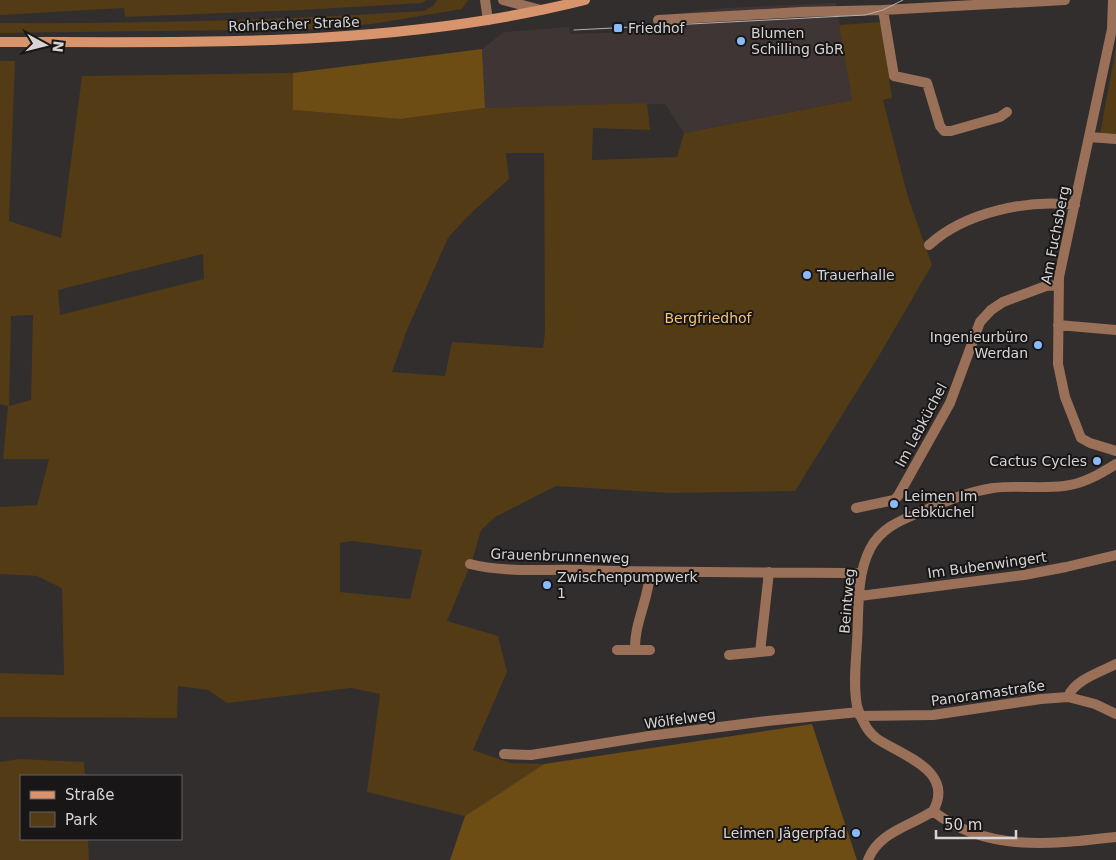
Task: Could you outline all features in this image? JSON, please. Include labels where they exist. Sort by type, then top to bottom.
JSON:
[{"type":"main road","name":"Rohrbacher Straße","points":[[0,42],[155,42],[329,38],[414,31],[488,20],[585,0]]},
{"type":"street","points":[[485,0],[488,20]]},
{"type":"street","points":[[503,0],[542,10]]},
{"type":"street","points":[[658,20],[801,12],[883,10],[925,4],[1065,0]]},
{"type":"street","name":"Am Fuchsberg","points":[[1113,0],[1112,30],[1058,285],[1058,325],[1059,371],[1077,430],[1087,442],[1116,451]]},
{"type":"street","points":[[883,10],[894,76],[927,83],[940,126],[944,131],[951,131],[1000,117],[1007,112]]},
{"type":"street","points":[[1090,137],[1116,139]]},
{"type":"street","points":[[930,245],[938,237],[959,225],[992,212],[1051,203],[1075,206]]},
{"type":"street","name":"Im Lebküchel","points":[[856,508],[894,500],[898,496],[950,403],[982,319],[1003,302],[1046,286],[1058,285]]},
{"type":"street","points":[[1058,325],[1116,330]]},
{"type":"street","name":"Beintweg","points":[[860,714],[856,680],[862,573],[871,548],[882,534],[898,522],[945,501],[973,492],[995,488],[1071,485],[1097,475],[1116,464]]},
{"type":"street","name":"Im Bubenwingert","points":[[860,596],[1024,575],[1066,568],[1116,555]]},
{"type":"street","name":"Grauenbrunnenweg","points":[[470,564],[504,570],[862,573]]},
{"type":"street","points":[[635,650],[635,637],[648,588],[650,572]]},
{"type":"street","points":[[730,654],[765,651],[770,572]]},
{"type":"street","points":[[617,650],[650,650]]},
{"type":"street","points":[[1068,697],[1071,690],[1081,682],[1116,664]]},
{"type":"street","name":"Panoramastraße","points":[[860,714],[934,715],[1068,697],[1095,704],[1116,714]]},
{"type":"street","points":[[860,714],[865,726],[875,738],[928,769],[938,790],[937,804],[933,811],[882,839],[874,847],[868,860]]},
{"type":"street","name":"Wölfelweg","points":[[504,754],[537,754],[649,736],[758,722],[860,714]]},
{"type":"street","points":[[933,811],[951,824],[972,834],[1007,842],[1058,843],[1116,837]]},
{"type":"shaded area","points":[[836,3],[852,100],[684,133],[665,104],[485,108],[482,49],[504,32],[569,27],[570,34],[662,31],[655,16],[725,8]]},
{"type":"shaded area","points":[[482,49],[485,108],[400,119],[293,110],[293,73]]},
{"type":"shaded area","points":[[812,724],[857,860],[450,860],[465,816],[544,764]]},
{"type":"green space","points":[[0,0],[427,0],[422,3],[301,10],[125,17],[124,8],[0,15]]},
{"type":"green space","points":[[437,0],[468,0],[462,9],[372,24],[312,29],[0,33],[0,23],[212,21],[424,11],[434,5]]},
{"type":"green space","name":"Bergfriedhof","points":[[881,22],[892,98],[883,100],[908,197],[932,265],[877,359],[795,491],[670,493],[556,486],[495,517],[481,530],[472,561],[447,621],[498,636],[507,672],[473,750],[511,763],[544,764],[465,816],[367,792],[380,694],[351,688],[227,703],[208,690],[178,686],[177,718],[0,717],[0,673],[64,675],[62,588],[37,576],[0,574],[0,507],[37,505],[49,459],[3,459],[8,406],[0,404],[0,61],[15,61],[9,221],[61,238],[82,76],[293,73],[293,110],[400,119],[485,108],[647,103],[650,130],[593,128],[592,160],[677,157],[684,133],[852,100],[839,25]],"holes":[[[506,153],[544,153],[545,332],[543,348],[452,342],[445,376],[392,372],[407,330],[448,238],[469,215],[509,179]],[[203,254],[204,279],[60,315],[58,290]],[[33,315],[31,400],[9,406],[11,316]],[[352,541],[422,550],[410,599],[340,592],[340,543]]]},
{"type":"green space","points":[[1116,47],[1116,135],[1100,134]]},
{"type":"green space","points":[[19,759],[84,762],[85,775],[20,775],[20,840],[88,840],[89,860],[0,860],[0,762]]},
{"type":"tram line","points":[[574,30],[865,15],[883,10],[903,0]]},
{"type":"place","name":"Friedhof","points":[[618,28]]},
{"type":"place","name":"Blumen Schilling GbR","points":[[741,41]]},
{"type":"place","name":"Trauerhalle","points":[[807,275]]},
{"type":"place","name":"Ingenieurbüro Werdan","points":[[1038,345]]},
{"type":"place","name":"Cactus Cycles","points":[[1097,461]]},
{"type":"place","name":"Leimen Im Lebküchel","points":[[894,504]]},
{"type":"place","name":"Zwischenpumpwerk 1","points":[[547,585]]},
{"type":"place","name":"Leimen Jägerpfad","points":[[856,833]]}]
